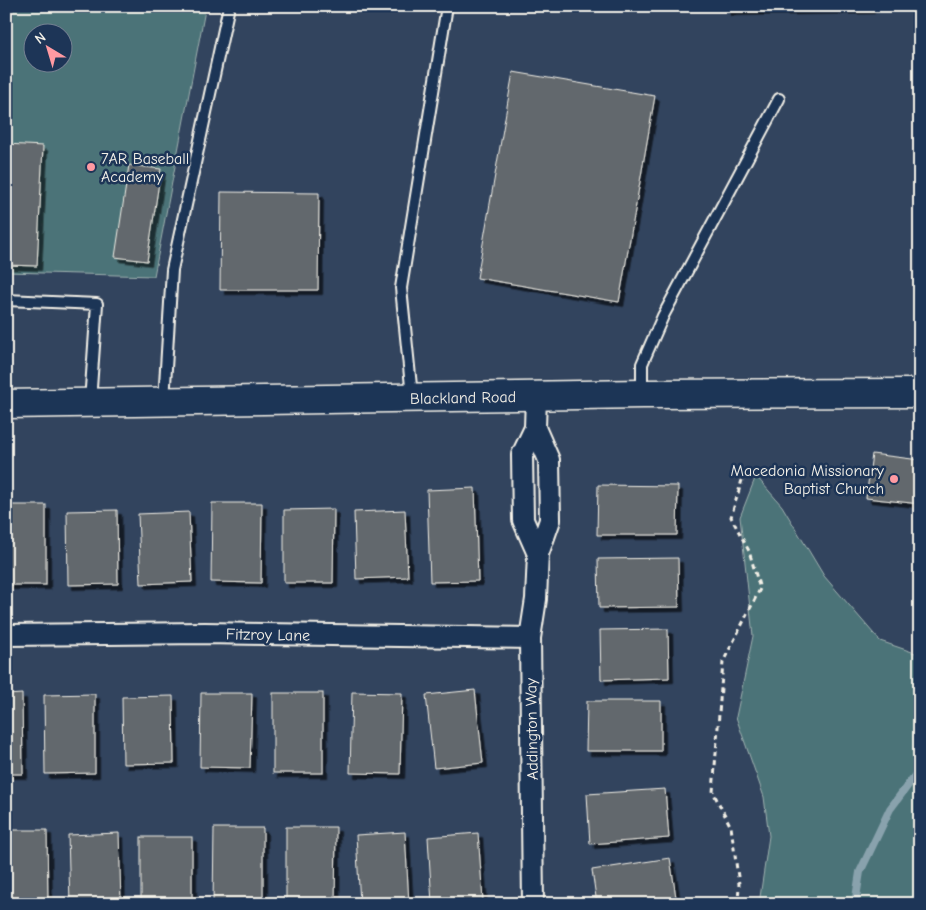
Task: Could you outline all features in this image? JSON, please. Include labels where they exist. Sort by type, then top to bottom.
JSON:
[{"type":"street","name":"Blackland Road","points":[[6,404],[642,394],[920,393]]},
{"type":"street","name":"Addington Way","points":[[536,396],[535,428],[522,455],[523,520],[538,554]]},
{"type":"street","name":"Addington Way","points":[[533,904],[530,638],[536,599],[538,554],[550,520],[549,460],[535,428]]},
{"type":"street","name":"Fitzroy Lane","points":[[6,635],[205,633],[530,638]]},
{"type":"lane","points":[[164,402],[172,270],[228,6]]},
{"type":"lane","points":[[412,398],[400,288],[447,6]]},
{"type":"lane","points":[[642,394],[642,364],[663,316],[779,99]]},
{"type":"lane","points":[[6,300],[97,304],[90,403]]},
{"type":"path","points":[[738,904],[739,884],[731,827],[713,792],[723,662],[760,590],[749,551],[731,517],[742,480]]},
{"type":"green space","name":"7AR Baseball Academy","points":[[6,6],[154,6],[205,10],[154,276],[6,272]]},
{"type":"green space","points":[[756,476],[782,506],[824,576],[880,641],[918,654],[920,653],[920,904],[759,904],[769,836],[764,797],[736,717],[753,636],[740,517]]},
{"type":"building","points":[[726,6],[870,6],[870,9],[726,11]]},
{"type":"building","points":[[513,72],[655,96],[619,302],[477,278]]},
{"type":"building","points":[[6,144],[43,146],[37,266],[6,265]]},
{"type":"building","points":[[129,165],[161,169],[147,261],[115,257]]},
{"type":"building","points":[[221,192],[319,193],[318,290],[220,290]]},
{"type":"building","name":"Macedonia Missionary Baptist Church","points":[[872,454],[920,460],[920,504],[866,498]]},
{"type":"building","points":[[598,485],[678,486],[677,535],[597,535]]},
{"type":"building","points":[[475,488],[478,581],[430,582],[427,490]]},
{"type":"building","points":[[212,503],[262,503],[261,583],[211,582]]},
{"type":"building","points":[[6,505],[46,505],[46,585],[6,585]]},
{"type":"building","points":[[334,509],[333,583],[284,583],[284,510]]},
{"type":"building","points":[[117,510],[118,584],[68,585],[67,511]]},
{"type":"building","points":[[405,510],[408,577],[356,579],[354,512]]},
{"type":"building","points":[[189,512],[192,582],[141,584],[138,514]]},
{"type":"building","points":[[678,558],[679,607],[599,608],[598,559]]},
{"type":"building","points":[[668,629],[669,678],[601,680],[600,630]]},
{"type":"building","points":[[475,690],[483,763],[434,768],[426,695]]},
{"type":"building","points":[[352,692],[402,693],[400,774],[350,773]]},
{"type":"building","points":[[201,693],[252,693],[250,768],[200,767]]},
{"type":"building","points":[[273,693],[323,693],[323,773],[273,773]]},
{"type":"building","points":[[22,694],[23,774],[6,774],[6,695]]},
{"type":"building","points":[[95,694],[95,773],[45,774],[44,695]]},
{"type":"building","points":[[173,696],[174,763],[123,764],[122,697]]},
{"type":"building","points":[[587,701],[661,701],[661,751],[586,751]]},
{"type":"building","points":[[665,789],[669,838],[590,844],[587,794]]},
{"type":"building","points":[[286,827],[336,827],[335,904],[286,904]]},
{"type":"building","points":[[214,828],[263,828],[263,904],[213,904]]},
{"type":"building","points":[[6,830],[47,830],[48,904],[6,904]]},
{"type":"building","points":[[405,832],[409,904],[360,904],[356,835]]},
{"type":"building","points":[[119,833],[121,904],[70,904],[68,835]]},
{"type":"building","points":[[478,833],[483,901],[432,904],[428,837]]},
{"type":"building","points":[[141,837],[192,837],[192,904],[141,904]]},
{"type":"building","points":[[670,858],[677,904],[597,904],[592,870]]},
{"type":"waterway","points":[[855,904],[860,872],[890,809],[920,769]]},
{"type":"place","name":"7AR Baseball Academy","points":[[91,167]]},
{"type":"place","name":"Macedonia Missionary Baptist Church","points":[[894,479]]}]
